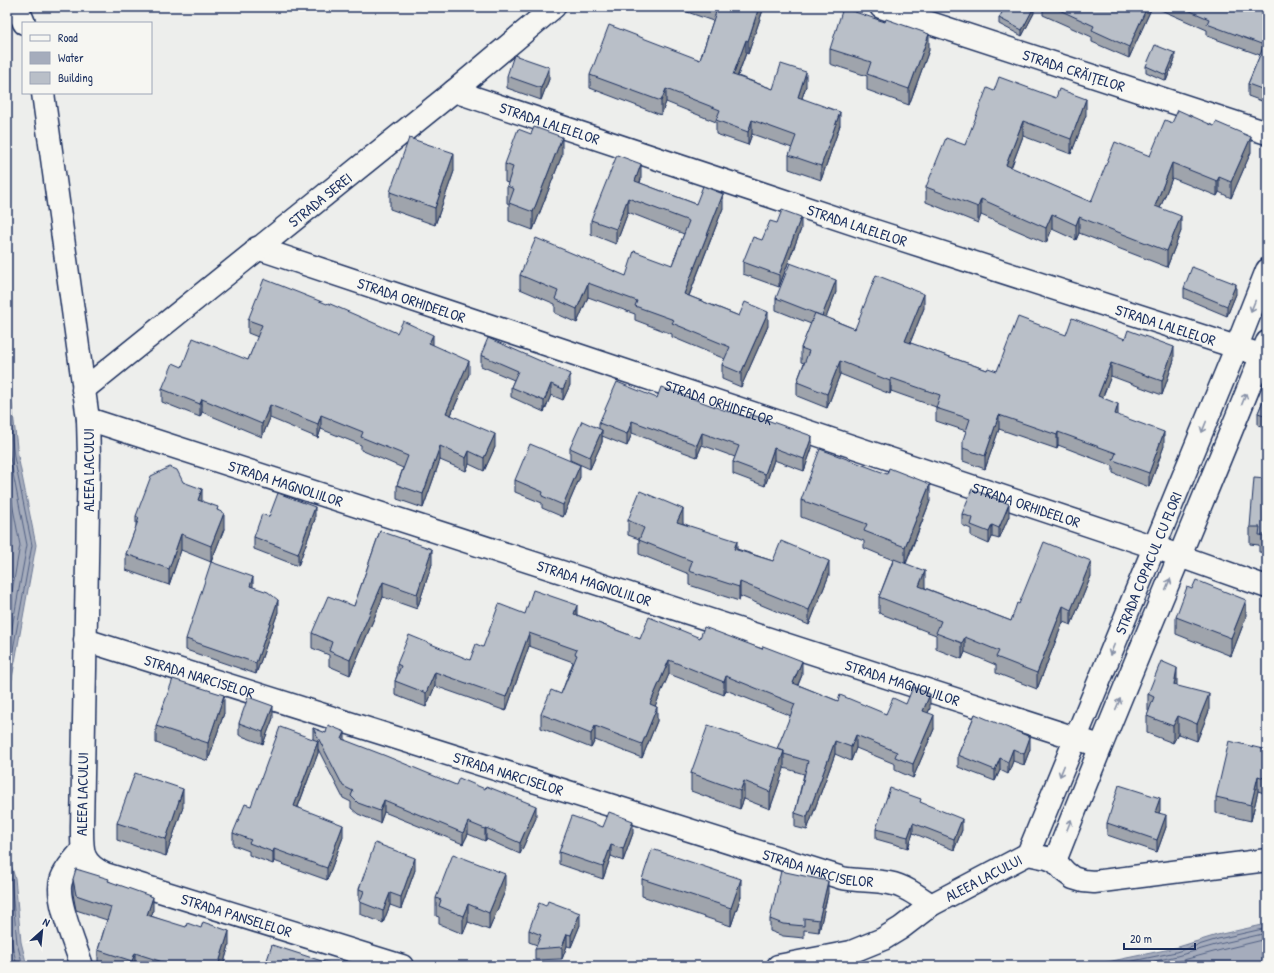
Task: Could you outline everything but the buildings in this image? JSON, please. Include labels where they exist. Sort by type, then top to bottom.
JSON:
[{"type":"street","points":[[13,7],[24,22]]},
{"type":"street","name":"STRADA SEREI","points":[[83,390],[257,248],[454,91],[554,7]]},
{"type":"street","name":"STRADA CRĂIȚELOR","points":[[881,7],[1267,133]]},
{"type":"street","name":"STRADA LALELELOR","points":[[454,91],[869,230],[1237,346],[1265,351]]},
{"type":"street","name":"ALEEA LACULUI","points":[[43,94],[88,419],[89,457],[82,850]]},
{"type":"street","name":"STRADA ORHIDEELOR","points":[[257,248],[1180,555],[1267,587]]},
{"type":"street","name":"STRADA COPACUL CU FLORI","points":[[1028,854],[1267,270]]},
{"type":"street","name":"STRADA COPACUL CU FLORI","points":[[1055,861],[1100,746],[1265,351]]},
{"type":"street","name":"STRADA MAGNOLIILOR","points":[[88,419],[1100,746]]},
{"type":"street","name":"STRADA NARCISELOR","points":[[85,640],[842,878],[884,882],[898,885],[909,890],[931,905]]},
{"type":"street","points":[[82,850],[66,871],[59,888],[64,912],[82,966]]},
{"type":"street","name":"STRADA PANSELELOR","points":[[82,850],[85,860],[94,869],[105,874],[402,966]]},
{"type":"street","name":"ALEEA LACULUI","points":[[778,966],[851,952],[883,939],[901,928],[931,905],[1028,854],[1055,861],[1064,872],[1083,882],[1094,882],[1267,860]]},
{"type":"water","points":[[7,361],[18,456],[36,545],[7,706]]},
{"type":"water","points":[[7,852],[15,878],[21,942],[27,966],[7,966]]},
{"type":"water","points":[[1267,924],[1267,966],[1088,966],[1175,948],[1217,935]]}]
